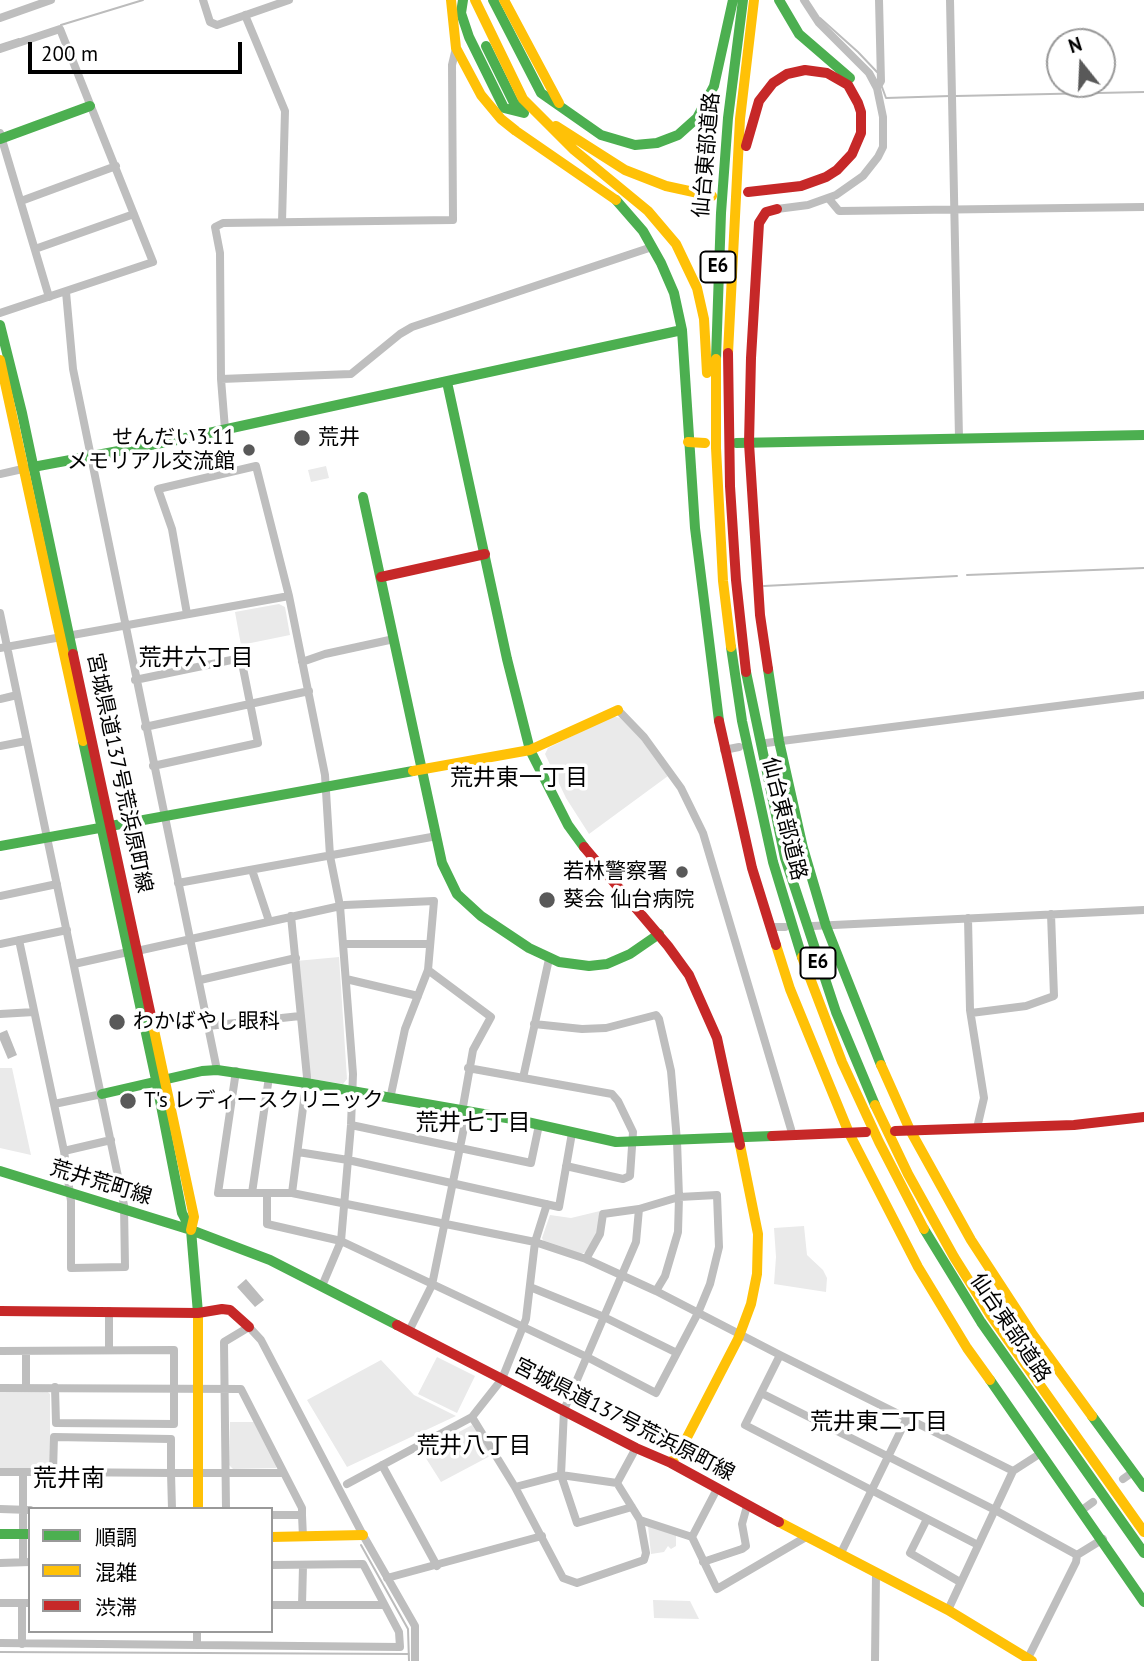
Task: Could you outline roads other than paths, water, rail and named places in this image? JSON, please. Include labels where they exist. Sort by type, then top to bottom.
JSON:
[{"type":"main road","points":[[451,0],[456,48],[475,85],[501,119],[617,201],[643,231],[674,293],[682,330],[688,442],[708,650],[724,750],[770,927],[805,1030],[849,1133],[890,1216],[925,1278],[967,1348],[1144,1602]]},
{"type":"main road","points":[[472,0],[537,93],[659,221],[692,273],[704,319],[710,448],[720,535]]},
{"type":"main road","points":[[472,0],[461,13],[469,37],[504,108],[571,131],[635,145],[668,139],[688,127],[703,109],[714,86],[733,0]]},
{"type":"main road","points":[[472,0],[472,6],[519,101],[542,118]]},
{"type":"main road","points":[[493,0],[537,93],[542,118]]},
{"type":"main road","points":[[501,0],[545,91],[561,107]]},
{"type":"main road","points":[[509,0],[554,86],[571,131]]},
{"type":"main road","name":"仙台東部道路","points":[[743,0],[728,118],[718,271],[715,410],[725,605],[734,674],[761,812],[797,941],[842,1062],[878,1142],[943,1262],[1015,1372],[1144,1553]]},
{"type":"main road","name":"仙台東部道路","points":[[754,0],[740,119],[728,315],[730,498],[746,674],[785,858],[817,960],[854,1058],[890,1137],[954,1256],[991,1316],[1144,1532]]},
{"type":"main road","points":[[728,315],[736,259],[745,152],[759,101],[773,83],[795,71],[827,73],[848,85],[858,103],[862,123],[858,144],[846,163],[826,177],[800,186],[748,196],[801,193],[834,180],[858,159],[869,130],[868,109],[856,84],[799,34],[779,0]]},
{"type":"main road","points":[[554,86],[571,131]]},
{"type":"main road","points":[[537,93],[561,107]]},
{"type":"main road","points":[[0,137],[90,106]]},
{"type":"main road","points":[[504,108],[542,118],[649,173],[713,193]]},
{"type":"main road","points":[[778,209],[766,212],[759,223],[749,443],[760,615],[779,741],[803,848],[826,926],[868,1037],[910,1130],[978,1251],[1033,1335],[1144,1487]]},
{"type":"main road","name":"宮城県道137号荒浜原町線","points":[[0,325],[14,375],[29,468]]},
{"type":"main road","points":[[29,468],[225,429],[682,330]]},
{"type":"main road","name":"宮城県道137号荒浜原町線","points":[[0,360],[29,468],[160,1081],[182,1213],[191,1230],[255,1253],[671,1464],[948,1610],[1030,1660]]},
{"type":"main road","points":[[447,382],[507,659],[530,750],[573,832],[611,881],[659,934],[689,975],[711,1019],[755,1214],[758,1256],[753,1296],[740,1333],[681,1450],[671,1464]]},
{"type":"main road","points":[[736,443],[1144,435]]},
{"type":"main road","points":[[688,442],[705,443]]},
{"type":"main road","points":[[363,497],[437,836],[447,876],[463,902],[549,959],[574,965],[607,964],[630,954],[659,934]]},
{"type":"main road","points":[[381,577],[485,554]]},
{"type":"main road","points":[[0,846],[530,750],[618,710]]},
{"type":"main road","points":[[102,1094],[217,1070],[352,1091],[616,1142],[866,1132]]},
{"type":"main road","points":[[895,1131],[1074,1125],[1144,1117]]},
{"type":"main road","name":"荒井荒町線","points":[[0,1171],[191,1230]]},
{"type":"main road","points":[[191,1230],[198,1280],[198,1507]]},
{"type":"main road","points":[[0,1311],[230,1310],[249,1327]]},
{"type":"main road","points":[[0,1534],[26,1534]]},
{"type":"main road","points":[[273,1537],[363,1535]]},
{"type":"street","points":[[0,18],[51,0]]},
{"type":"street","points":[[203,0],[208,19],[217,25],[289,0]]},
{"type":"street","points":[[804,0],[819,23],[879,85]]},
{"type":"street","points":[[778,209],[829,199],[863,176],[883,147],[879,85],[879,0]]},
{"type":"street","points":[[950,0],[959,438]]},
{"type":"street","points":[[245,15],[285,111],[282,222]]},
{"type":"street","points":[[0,49],[60,29],[153,262],[0,313]]},
{"type":"street","points":[[225,429],[221,379],[220,253],[215,227],[223,223],[453,220],[452,65],[456,48]]},
{"type":"street","points":[[0,137],[49,297]]},
{"type":"street","points":[[20,201],[116,166]]},
{"type":"street","points":[[829,199],[839,211],[1144,207]]},
{"type":"street","points":[[35,249],[134,214]]},
{"type":"street","points":[[221,379],[351,374],[412,327],[652,247]]},
{"type":"street","points":[[66,292],[73,369],[217,1070]]},
{"type":"street","points":[[187,614],[172,529],[158,489],[256,466],[289,596],[309,691],[325,787],[330,856],[340,906],[346,979],[353,1074],[351,1125],[341,1241],[322,1286]]},
{"type":"street","points":[[0,474],[29,468]]},
{"type":"street","points":[[3,647],[289,596]]},
{"type":"street","points":[[0,613],[3,647],[17,695],[124,1205],[125,1267],[71,1268],[70,1194],[64,1151],[19,940]]},
{"type":"street","points":[[303,662],[325,654],[394,639]]},
{"type":"street","points":[[135,680],[241,658],[258,743],[153,766]]},
{"type":"street","points":[[145,726],[309,691]]},
{"type":"street","points":[[0,699],[17,695]]},
{"type":"street","points":[[766,743],[1144,695]]},
{"type":"street","points":[[618,710],[644,737],[681,788],[703,833],[793,1136]]},
{"type":"street","points":[[0,746],[26,741]]},
{"type":"street","points":[[724,750],[739,747]]},
{"type":"street","points":[[178,883],[437,836]]},
{"type":"street","points":[[252,870],[269,921]]},
{"type":"street","points":[[0,896],[57,884]]},
{"type":"street","points":[[74,964],[340,906],[433,901],[428,970],[405,1029],[390,1099]]},
{"type":"street","points":[[813,926],[1144,910]]},
{"type":"street","points":[[971,1013],[1026,1006],[1054,996],[1051,914]]},
{"type":"street","points":[[291,916],[306,1083],[292,1194]]},
{"type":"street","points":[[968,918],[971,1013],[985,1098],[977,1128]]},
{"type":"street","points":[[770,927],[785,927]]},
{"type":"street","points":[[0,944],[66,930]]},
{"type":"street","points":[[343,944],[429,944]]},
{"type":"street","points":[[200,979],[296,958]]},
{"type":"street","points":[[523,1078],[549,959]]},
{"type":"street","points":[[409,1331],[432,1284],[461,1148],[468,1068],[473,1050],[491,1017],[428,970]]},
{"type":"street","points":[[346,979],[418,996]]},
{"type":"street","points":[[0,1014],[34,1012]]},
{"type":"street","points":[[534,1024],[582,1029],[606,1028],[656,1014],[659,1019],[671,1071],[679,1197],[678,1232],[665,1276],[656,1291]]},
{"type":"street","points":[[208,1026],[300,1016]]},
{"type":"street","points":[[468,1068],[612,1094],[633,1132],[630,1176],[623,1179],[566,1166]]},
{"type":"street","points":[[236,1072],[218,1192],[292,1194],[535,1242],[586,1259],[656,1291],[1013,1471]]},
{"type":"street","points":[[252,1193],[269,1077]]},
{"type":"street","points":[[54,1104],[102,1094]]},
{"type":"street","points":[[351,1125],[531,1163],[539,1125]]},
{"type":"street","points":[[298,1152],[348,1160],[559,1207],[572,1133]]},
{"type":"street","points":[[64,1151],[111,1140]]},
{"type":"street","points":[[267,1193],[267,1224],[341,1241],[587,1357],[656,1393],[710,1284],[719,1247],[717,1195],[679,1197],[639,1209],[603,1214],[600,1234],[586,1259]]},
{"type":"street","points":[[347,1484],[472,1417],[502,1379],[523,1327],[535,1242],[547,1204]]},
{"type":"street","points":[[632,1507],[577,1524],[561,1475],[564,1410],[636,1242],[639,1209]]},
{"type":"street","points":[[530,1287],[604,1317],[677,1353]]},
{"type":"street","points":[[108,1350],[109,1311]]},
{"type":"street","points":[[226,1507],[224,1342],[249,1327],[261,1340],[363,1535],[415,1626],[415,1661]]},
{"type":"street","points":[[0,1351],[174,1350],[174,1424],[56,1423],[55,1387]]},
{"type":"street","points":[[26,1351],[26,1388]]},
{"type":"street","points":[[780,1355],[745,1425],[978,1545]]},
{"type":"street","points":[[0,1388],[241,1389],[302,1508],[303,1537]]},
{"type":"street","points":[[761,1393],[889,1455],[1077,1555]]},
{"type":"street","points":[[472,1417],[515,1488],[563,1578],[577,1583],[644,1560],[646,1553],[640,1520],[617,1483],[561,1475],[515,1488]]},
{"type":"street","points":[[841,1555],[907,1418]]},
{"type":"street","points":[[53,1472],[54,1437],[171,1439],[172,1507]]},
{"type":"street","points":[[617,1483],[636,1448]]},
{"type":"street","points":[[948,1610],[1013,1471],[1041,1453]]},
{"type":"street","points":[[382,1465],[437,1566]]},
{"type":"street","points":[[0,1472],[284,1473]]},
{"type":"street","points":[[0,1563],[26,1562],[23,1472]]},
{"type":"street","points":[[1123,1479],[1133,1472]]},
{"type":"street","points":[[692,1537],[718,1489]]},
{"type":"street","points":[[1082,1510],[1093,1502]]},
{"type":"street","points":[[703,1562],[746,1546],[742,1524],[747,1506]]},
{"type":"street","points":[[0,1509],[26,1510]]},
{"type":"street","points":[[273,1515],[302,1515]]},
{"type":"street","points":[[927,1519],[910,1553],[960,1582]]},
{"type":"street","points":[[640,1520],[692,1537],[717,1589],[806,1537]]},
{"type":"street","points":[[387,1578],[542,1536]]},
{"type":"street","points":[[1030,1660],[1077,1555],[1102,1539]]},
{"type":"street","points":[[0,1643],[400,1647],[399,1632],[363,1564],[273,1565]]},
{"type":"street","points":[[302,1605],[303,1566]]},
{"type":"street","points":[[876,1573],[876,1661]]},
{"type":"street","points":[[0,1603],[26,1603],[22,1644]]},
{"type":"street","points":[[273,1605],[384,1605]]},
{"type":"street","points":[[197,1633],[197,1645]]},
{"type":"waterway","points":[[61,25],[143,0]]},
{"type":"waterway","points":[[820,18],[877,72]]},
{"type":"waterway","points":[[0,45],[19,39]]},
{"type":"waterway","points":[[882,87],[886,98],[950,96]]},
{"type":"waterway","points":[[956,96],[1144,92]]},
{"type":"waterway","points":[[967,575],[1144,568]]},
{"type":"waterway","points":[[764,586],[957,576]]},
{"type":"waterway","points":[[361,1545],[408,1629],[409,1661]]},
{"type":"waterway","points":[[0,1652],[409,1654]]},
{"type":"place","name":"荒井","points":[[302,438]]},
{"type":"place","name":"せんだい3.11 メモリアル交流館","points":[[249,450]]},
{"type":"place","name":"若林警察署","points":[[682,872]]},
{"type":"place","name":"葵会 仙台病院","points":[[547,900]]},
{"type":"place","name":"わかばやし眼科","points":[[117,1022]]},
{"type":"place","name":"T's レディースクリニック","points":[[128,1101]]},
{"type":"district","name":"荒井六丁目","points":[[196,658]]},
{"type":"district","name":"荒井東一丁目","points":[[519,778]]},
{"type":"district","name":"荒井七丁目","points":[[473,1123]]},
{"type":"district","name":"荒井東二丁目","points":[[879,1422]]},
{"type":"district","name":"荒井八丁目","points":[[474,1446]]},
{"type":"district","name":"荒井南","points":[[69,1479]]}]
